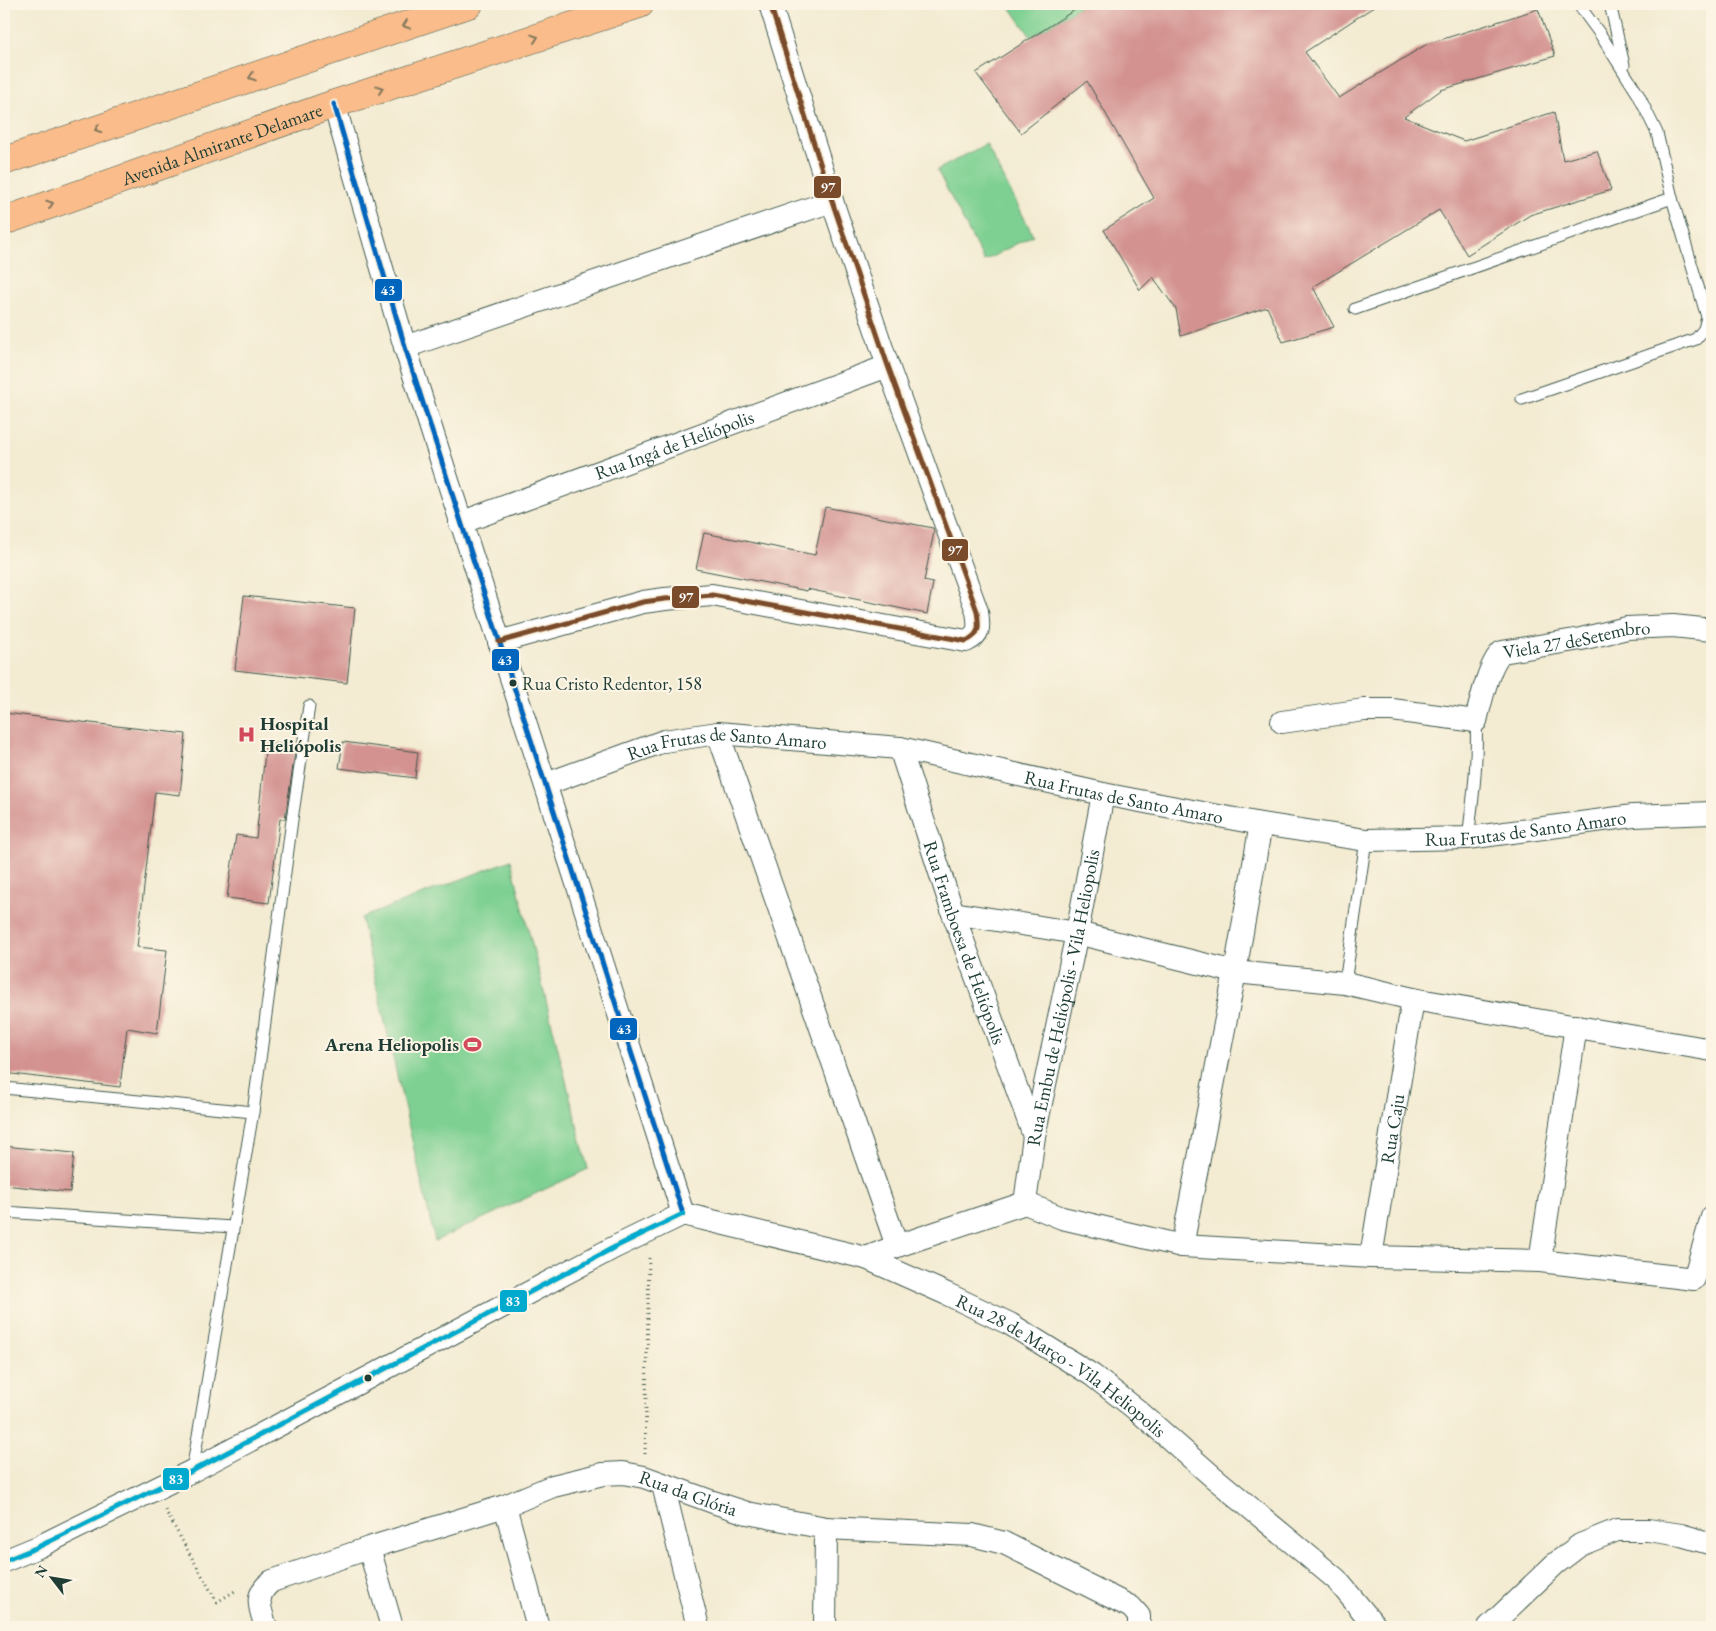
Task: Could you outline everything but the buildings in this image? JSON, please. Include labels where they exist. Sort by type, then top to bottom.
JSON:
[{"type":"main road","points":[[4,161],[469,4]]},
{"type":"main road","name":"Avenida Almirante Delamare","points":[[4,220],[334,104],[640,4]]},
{"type":"street","points":[[499,642],[643,602],[665,598],[712,595],[966,641],[974,637],[977,631],[979,622],[977,611],[888,366],[832,202],[770,4]]},
{"type":"street","points":[[334,104],[405,347],[460,523],[546,784]]},
{"type":"street","points":[[405,347],[832,202]]},
{"type":"street","name":"Rua Ingá de Heliópolis","points":[[460,523],[888,366]]},
{"type":"street","name":"Viela 27 deSetembro","points":[[1476,721],[1489,675],[1497,657],[1502,652],[1581,639],[1627,628],[1673,626],[1712,630]]},
{"type":"street","points":[[1282,722],[1364,710],[1392,710],[1476,721]]},
{"type":"street","points":[[718,733],[897,1246]]},
{"type":"street","name":"Rua Frutas de Santo Amaro","points":[[546,784],[664,741],[718,733]]},
{"type":"street","name":"Rua Frutas de Santo Amaro","points":[[900,748],[1103,794],[1261,824],[1366,840],[1468,838],[1633,816],[1712,813]]},
{"type":"street","name":"Rua Framboesa de Heliópolis","points":[[900,748],[953,913],[1034,1136]]},
{"type":"street","name":"Rua Embu de Heliópolis - Vila Heliopolis","points":[[1025,1203],[1034,1136],[1077,934],[1103,794]]},
{"type":"street","points":[[1182,1246],[1235,972],[1261,824]]},
{"type":"street","points":[[953,913],[1077,934],[1235,972],[1345,984],[1413,999],[1712,1050]]},
{"type":"street","name":"Rua Caju","points":[[1371,1257],[1413,999]]},
{"type":"street","points":[[1540,1261],[1576,1026]]},
{"type":"street","points":[[866,1258],[1025,1203],[1062,1218],[1182,1246],[1371,1257],[1540,1261],[1694,1280],[1712,1216]]},
{"type":"street","points":[[4,1561],[38,1547],[192,1471],[683,1214]]},
{"type":"street","name":"Rua 28 de Março - Vila Heliopolis","points":[[683,1214],[866,1258],[1010,1324],[1092,1375],[1137,1410],[1212,1476],[1336,1579],[1376,1627]]},
{"type":"street","name":"Rua da Glória","points":[[259,1600],[261,1592],[272,1581],[369,1548],[505,1506],[553,1486],[603,1474],[623,1473],[654,1481],[747,1512],[826,1528],[972,1535],[1004,1543],[1131,1608],[1139,1616],[1139,1627]]},
{"type":"street","points":[[654,1481],[698,1627]]},
{"type":"street","points":[[505,1506],[538,1627]]},
{"type":"street","points":[[825,1627],[826,1528]]},
{"type":"street","points":[[1489,1627],[1555,1564],[1580,1545],[1617,1530],[1648,1530],[1681,1535],[1712,1544]]},
{"type":"street","points":[[369,1548],[392,1627]]},
{"type":"street","points":[[259,1600],[259,1607],[266,1627]]},
{"type":"lane","points":[[1522,399],[1696,339],[1704,329],[1707,317],[1672,198],[1657,133],[1626,74],[1578,4]]},
{"type":"lane","points":[[1610,4],[1626,74]]},
{"type":"lane","points":[[1355,309],[1672,198]]},
{"type":"lane","points":[[192,1471],[253,1112],[309,706]]},
{"type":"lane","points":[[1468,838],[1476,770],[1476,721]]},
{"type":"lane","points":[[718,733],[900,748]]},
{"type":"lane","points":[[546,784],[683,1214]]},
{"type":"lane","points":[[1345,984],[1366,840]]},
{"type":"lane","points":[[4,1088],[253,1112]]},
{"type":"lane","points":[[4,1212],[232,1227]]},
{"type":"path","points":[[650,1230],[654,1481]]},
{"type":"path","points":[[154,1490],[217,1602],[238,1589],[259,1600]]},
{"type":"green space","points":[[1008,4],[1084,4],[1031,37]]},
{"type":"green space","points":[[986,144],[1033,235],[984,261],[937,170]]},
{"type":"green space","name":"Arena Heliopolis","points":[[511,860],[588,1169],[435,1241],[361,918]]},
{"type":"transit line","name":"97","points":[[499,642],[643,602],[712,595],[966,641],[977,632],[977,611],[888,366],[832,201],[770,4]]},
{"type":"transit line","name":"43","points":[[334,104],[405,347],[683,1214]]},
{"type":"transit line","name":"83","points":[[4,1561],[38,1547],[192,1471],[615,1247],[683,1214]]},
{"type":"place","name":"Rua Cristo Redentor, 158","points":[[513,683]]},
{"type":"place","name":"Hospital Heliópolis","points":[[246,734]]},
{"type":"place","name":"Arena Heliopolis","points":[[473,1044]]}]
